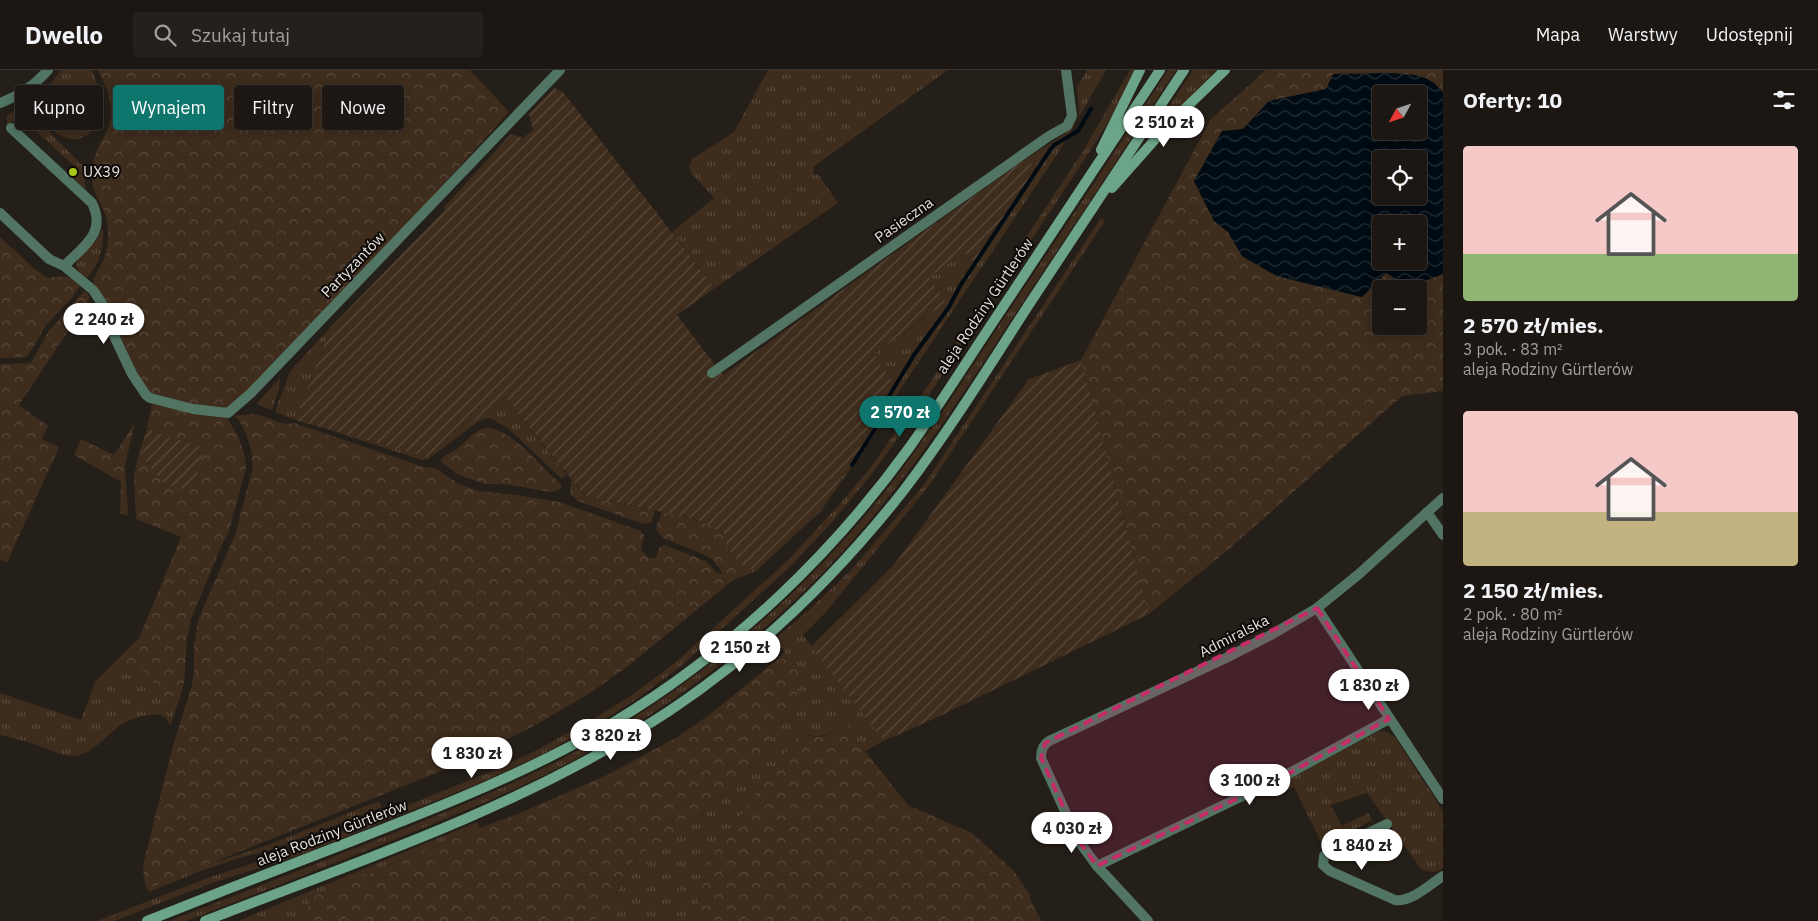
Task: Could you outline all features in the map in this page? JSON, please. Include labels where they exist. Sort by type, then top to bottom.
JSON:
[{"type":"main road","points":[[1086,182],[1140,70]]},
{"type":"main road","name":"aleja Rodziny Gürtlerów","points":[[147,921],[434,810],[539,763],[638,706],[688,672],[731,638],[776,600],[808,568],[854,518],[909,448],[1160,70]]},
{"type":"main road","points":[[205,921],[444,828],[551,780],[637,732],[704,687],[760,640],[822,583],[887,510],[925,460],[1184,70]]},
{"type":"main road","points":[[1090,213],[1167,126],[1225,70]]},
{"type":"street","points":[[0,103],[9,100],[34,85],[48,70]]},
{"type":"street","name":"Partyzantów","points":[[64,266],[86,284],[99,298],[114,338],[132,374],[142,390],[150,398],[193,409],[228,412],[251,394],[560,70]]},
{"type":"street","name":"Pasieczna","points":[[712,373],[1049,136],[1067,126],[1072,116],[1066,70]]},
{"type":"street","points":[[0,213],[49,258],[64,266],[92,237],[97,229],[96,212],[92,203],[11,128]]},
{"type":"street","name":"Admiralska","points":[[1097,866],[1078,840],[1072,828],[1041,758],[1040,751],[1043,746],[1049,741],[1226,658],[1271,635],[1317,608],[1353,579],[1443,498]]},
{"type":"street","points":[[1427,512],[1443,535]]},
{"type":"street","points":[[1317,608],[1443,799]]},
{"type":"street","points":[[1148,921],[1097,866],[1286,775],[1389,719]]},
{"type":"street","points":[[1387,824],[1327,853],[1324,856],[1323,865],[1330,871],[1395,900],[1408,899],[1443,876]]},
{"type":"highlighted area","points":[[1317,608],[1389,719],[1286,775],[1097,866],[1078,840],[1041,758],[1045,743]]},
{"type":"green space","points":[[62,70],[92,70],[98,85],[50,85]]},
{"type":"green space","points":[[98,70],[470,70],[509,112],[324,316],[228,412],[150,398],[93,290],[95,277],[104,259],[108,245],[106,216],[93,188],[92,178],[92,167],[97,150],[111,119],[110,102]]},
{"type":"green space","points":[[768,70],[948,70],[813,167],[814,176],[818,174],[838,203],[715,288],[672,232],[714,198],[692,174],[689,167],[692,159],[734,132]]},
{"type":"green space","points":[[1087,70],[1106,70],[1077,120],[1079,115],[1077,87]]},
{"type":"green space","points":[[1130,70],[1136,70],[1112,116],[1088,154],[923,404],[871,475],[832,522],[792,565],[680,667],[603,721],[545,753],[478,784],[300,855],[212,883],[114,921],[97,921],[210,877],[304,847],[490,772],[535,751],[593,719],[632,695],[676,662],[788,560],[871,467],[927,387],[1083,151]]},
{"type":"green space","points":[[1168,70],[1176,70],[979,370],[921,454],[852,542],[822,574],[758,634],[724,662],[652,714],[588,753],[532,781],[417,830],[186,921],[169,921],[437,816],[552,764],[646,710],[684,684],[756,626],[823,563],[854,529],[901,471]]},
{"type":"green space","points":[[1193,70],[1216,70],[1145,142]]},
{"type":"green space","points":[[1266,70],[1443,70],[1443,93],[1440,88],[1428,88],[1428,85],[1372,85],[1372,89],[1326,89],[1269,101],[1194,181],[1214,221],[1228,232],[1242,256],[1277,276],[1362,297],[1372,287],[1372,335],[1427,335],[1426,280],[1443,274],[1443,391],[1402,396],[1229,549],[1149,614],[1081,360],[1211,119]]},
{"type":"green space","points":[[554,88],[563,92],[715,288],[677,315],[723,375],[1027,158],[1035,170],[974,262],[966,252],[929,277],[946,303],[875,353],[878,362],[894,383],[878,409],[875,424],[821,511],[756,571],[739,563],[727,548],[726,536],[722,532],[695,519],[585,496],[505,397],[427,457],[295,420],[331,327],[445,210],[443,208],[511,134],[523,138],[533,130],[529,114]]},
{"type":"green space","points":[[15,111],[15,119],[7,126],[7,116]]},
{"type":"green space","points":[[1076,122],[1060,150],[884,414],[881,425],[821,511],[873,427],[878,409],[894,383],[878,362],[875,353],[946,303],[928,277],[966,252],[973,261],[1035,170],[1027,158],[1066,133]]},
{"type":"green space","points":[[35,130],[49,130],[84,167],[85,189],[72,177],[78,171]]},
{"type":"green space","points":[[53,130],[92,130],[89,134],[75,139],[59,135]]},
{"type":"green space","points":[[1101,218],[1105,221],[928,487],[826,612],[803,635],[884,741],[865,751],[843,718],[841,723],[829,734],[814,736],[809,734],[712,856],[700,886],[698,921],[592,921],[601,917],[617,893],[623,877],[634,860],[652,846],[680,833],[736,784],[782,722],[797,696],[781,659],[774,662],[785,652],[775,639],[852,569],[923,486]]},
{"type":"green space","points":[[103,228],[103,242],[100,255],[95,267],[87,278],[76,267],[78,259],[96,241]]},
{"type":"green space","points":[[0,237],[36,270],[48,278],[66,277],[72,279],[80,286],[71,299],[47,324],[27,357],[0,358]]},
{"type":"green space","points":[[1386,273],[1398,280],[1379,280]]},
{"type":"green space","points":[[85,290],[90,298],[19,405],[48,426],[42,439],[59,447],[7,563],[0,559],[0,364],[31,363],[48,332]]},
{"type":"green space","points":[[331,327],[295,420],[275,412],[290,371]]},
{"type":"green space","points":[[1081,360],[1149,614],[940,716],[884,741],[811,647],[894,565],[1029,379]]},
{"type":"green space","points":[[280,378],[279,389],[272,410],[258,405],[258,402]]},
{"type":"green space","points":[[505,397],[567,475],[561,478],[509,429],[490,418],[482,419],[428,459],[422,460],[326,429],[427,456]]},
{"type":"green space","points":[[152,404],[227,417],[239,438],[246,468],[229,531],[191,619],[187,640],[184,683],[179,701],[176,703],[163,695],[146,673],[134,665],[126,665],[95,682],[139,638],[181,537],[136,519],[134,476],[139,453],[163,483],[204,448],[147,429]]},
{"type":"green space","points":[[251,414],[278,422],[294,423],[424,467],[435,468],[459,484],[478,491],[559,502],[641,531],[644,536],[641,550],[649,558],[657,556],[659,548],[664,545],[706,561],[717,573],[723,574],[713,560],[663,538],[656,527],[662,512],[696,520],[712,526],[726,536],[729,549],[735,558],[756,571],[732,581],[628,666],[590,693],[534,726],[446,769],[147,889],[143,865],[172,749],[192,685],[194,644],[198,620],[235,535],[253,467],[251,450],[246,434],[239,420],[234,416]]},
{"type":"green space","points":[[135,423],[125,465],[128,516],[120,513],[121,482],[74,455],[81,439],[114,455]]},
{"type":"green space","points":[[485,428],[495,429],[516,441],[561,484],[561,489],[551,492],[503,484],[485,484],[459,475],[441,462],[445,456],[458,448],[473,434]]},
{"type":"green space","points":[[147,429],[205,448],[191,492],[163,483],[139,453]]},
{"type":"green space","points":[[571,480],[585,496],[655,511],[651,523],[643,524],[578,501],[570,494]]},
{"type":"green space","points":[[127,650],[179,701],[170,726],[167,720],[160,715],[154,714],[137,717],[118,727],[86,753],[74,756],[0,735],[0,693],[81,720],[95,682]]},
{"type":"green space","points":[[781,659],[788,660],[794,666],[798,672],[799,681],[797,696],[782,722],[736,784],[680,833],[652,846],[634,860],[623,877],[609,910],[601,917],[592,921],[311,921],[308,908],[310,898],[525,811],[611,773],[679,736],[713,712],[774,662]]},
{"type":"green space","points":[[843,717],[865,751],[908,805],[972,833],[1013,870],[1031,896],[1029,897],[1041,921],[698,921],[700,886],[707,866],[719,845],[801,731],[814,737],[825,736],[836,728]]},
{"type":"green space","points":[[1379,731],[1386,732],[1395,737],[1443,811],[1443,868],[1435,872],[1421,869],[1367,793],[1331,805],[1342,826],[1368,813],[1372,820],[1323,846],[1294,787],[1271,797],[1268,790]]},
{"type":"green space","points":[[379,801],[382,807],[267,851],[198,872],[149,892],[147,889],[197,868],[265,846]]},
{"type":"green space","points":[[477,822],[480,828],[310,898],[309,915],[311,921],[238,921]]},
{"type":"water","points":[[1387,73],[1411,74],[1425,78],[1438,86],[1443,93],[1443,274],[1427,280],[1397,280],[1386,273],[1379,280],[1372,280],[1372,287],[1362,297],[1277,276],[1242,256],[1228,232],[1214,221],[1194,181],[1222,131],[1243,129],[1269,101],[1326,89],[1333,74]]},
{"type":"waterway","points":[[852,465],[875,429],[883,406],[914,355],[949,307],[960,286],[1050,150],[1054,145],[1078,131],[1091,109]]},
{"type":"place","name":"UX39","points":[[73,172]]}]
